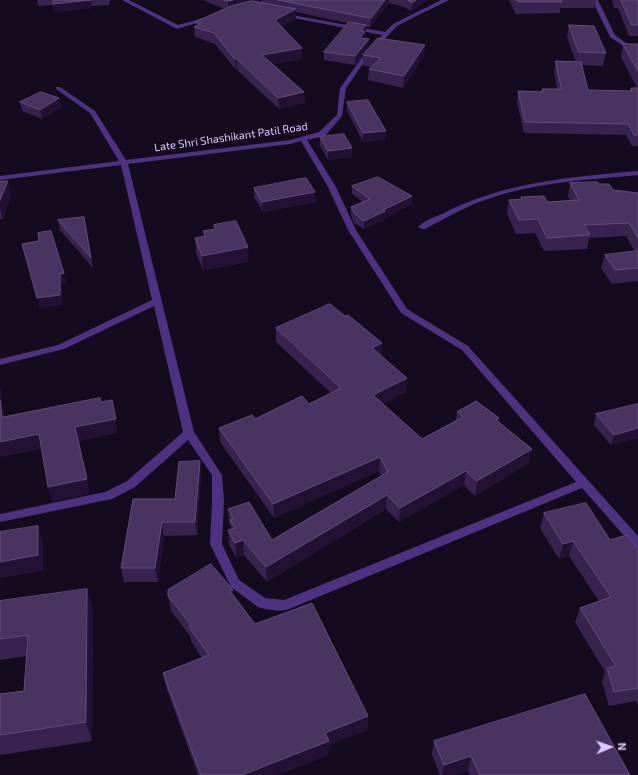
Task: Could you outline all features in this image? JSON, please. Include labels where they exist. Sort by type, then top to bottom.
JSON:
[{"type":"street","points":[[125,0],[177,27],[215,17]]},
{"type":"street","name":"Late Shri Shashikant Patil Road","points":[[0,178],[290,142],[322,134],[340,115],[343,88],[365,57],[395,25],[446,0]]},
{"type":"street","points":[[595,0],[612,36],[624,44],[638,49]]},
{"type":"street","points":[[274,12],[387,34]]},
{"type":"street","points":[[58,88],[93,112],[124,162],[189,433],[217,475],[218,501],[216,544],[235,583],[262,602],[285,605],[584,482]]},
{"type":"street","points":[[303,139],[332,187],[352,230],[404,310],[466,348],[638,544]]},
{"type":"street","points":[[422,227],[467,203],[494,194],[537,184],[638,172]]},
{"type":"street","points":[[0,362],[61,347],[157,301]]},
{"type":"street","points":[[0,518],[108,496],[131,484],[189,433]]},
{"type":"building","points":[[54,0],[91,0],[53,4]]},
{"type":"building","points":[[278,0],[385,0],[371,18]]},
{"type":"building","points":[[408,0],[416,0],[412,3]]},
{"type":"building","points":[[516,0],[561,0],[562,2],[518,2]]},
{"type":"building","points":[[621,0],[638,0],[638,25],[632,25]]},
{"type":"building","points":[[252,1],[296,9],[275,20],[302,48],[262,55],[304,92],[278,98],[237,59],[235,59],[214,33],[194,27],[201,24],[195,22],[231,6]]},
{"type":"building","points":[[349,22],[366,25],[361,31],[365,31],[360,38],[369,39],[355,56],[324,52]]},
{"type":"building","points":[[569,25],[594,26],[606,53],[579,52]]},
{"type":"building","points":[[378,38],[425,45],[404,76],[369,69],[381,58],[363,55]]},
{"type":"building","points":[[623,44],[638,44],[638,71]]},
{"type":"building","points":[[556,61],[581,62],[588,90],[632,91],[631,88],[638,88],[638,135],[634,135],[628,124],[525,122],[518,91],[543,92],[542,89],[561,89]]},
{"type":"building","points":[[41,92],[59,98],[40,110],[20,102]]},
{"type":"building","points":[[368,100],[386,131],[363,133],[347,102]]},
{"type":"building","points":[[344,134],[352,148],[328,151],[320,137]]},
{"type":"building","points":[[378,177],[412,196],[364,221],[355,214],[351,207],[370,199],[352,186]]},
{"type":"building","points":[[306,178],[315,192],[262,202],[254,188]]},
{"type":"building","points":[[0,181],[8,181],[0,200]]},
{"type":"building","points":[[597,182],[599,184],[609,184],[613,190],[638,193],[638,238],[629,223],[584,225],[590,235],[547,238],[538,219],[519,220],[509,200],[522,199],[521,197],[544,196],[547,202],[579,200],[570,183]]},
{"type":"building","points":[[84,217],[91,258],[58,220]]},
{"type":"building","points":[[236,221],[248,247],[202,256],[195,238],[206,236],[203,231],[215,229],[214,225]]},
{"type":"building","points":[[51,231],[64,273],[60,274],[60,295],[37,298],[22,244],[39,241],[38,233]]},
{"type":"building","points":[[638,251],[638,268],[615,270],[605,255]]},
{"type":"building","points":[[330,304],[345,316],[348,315],[382,343],[372,348],[407,378],[373,395],[422,439],[463,417],[457,412],[476,401],[499,418],[496,420],[532,449],[477,481],[466,471],[400,508],[387,495],[266,567],[243,540],[235,543],[228,530],[235,528],[230,520],[233,519],[228,509],[249,502],[272,540],[388,472],[380,457],[273,504],[219,428],[252,415],[255,419],[302,396],[309,404],[341,388],[276,328]]},
{"type":"building","points":[[100,398],[101,402],[112,400],[116,419],[75,427],[87,479],[48,487],[39,434],[0,442],[0,400],[2,417]]},
{"type":"building","points":[[638,404],[638,428],[614,435],[596,414]]},
{"type":"building","points":[[200,461],[195,522],[162,522],[155,568],[121,568],[133,499],[175,499],[179,462]]},
{"type":"building","points":[[586,503],[610,540],[627,535],[638,549],[638,688],[614,692],[607,668],[616,666],[580,608],[611,597],[573,541],[563,544],[544,513]]},
{"type":"building","points":[[38,526],[38,555],[0,562],[0,532]]},
{"type":"building","points":[[211,564],[233,590],[230,591],[255,624],[312,603],[368,716],[325,733],[329,741],[242,775],[201,775],[163,673],[209,655],[189,627],[191,625],[168,596],[168,590]]},
{"type":"building","points":[[87,589],[86,722],[0,735],[0,694],[24,691],[28,635],[0,639],[0,601]]},
{"type":"building","points":[[585,694],[630,775],[480,775],[471,756],[444,765],[434,741]]}]
